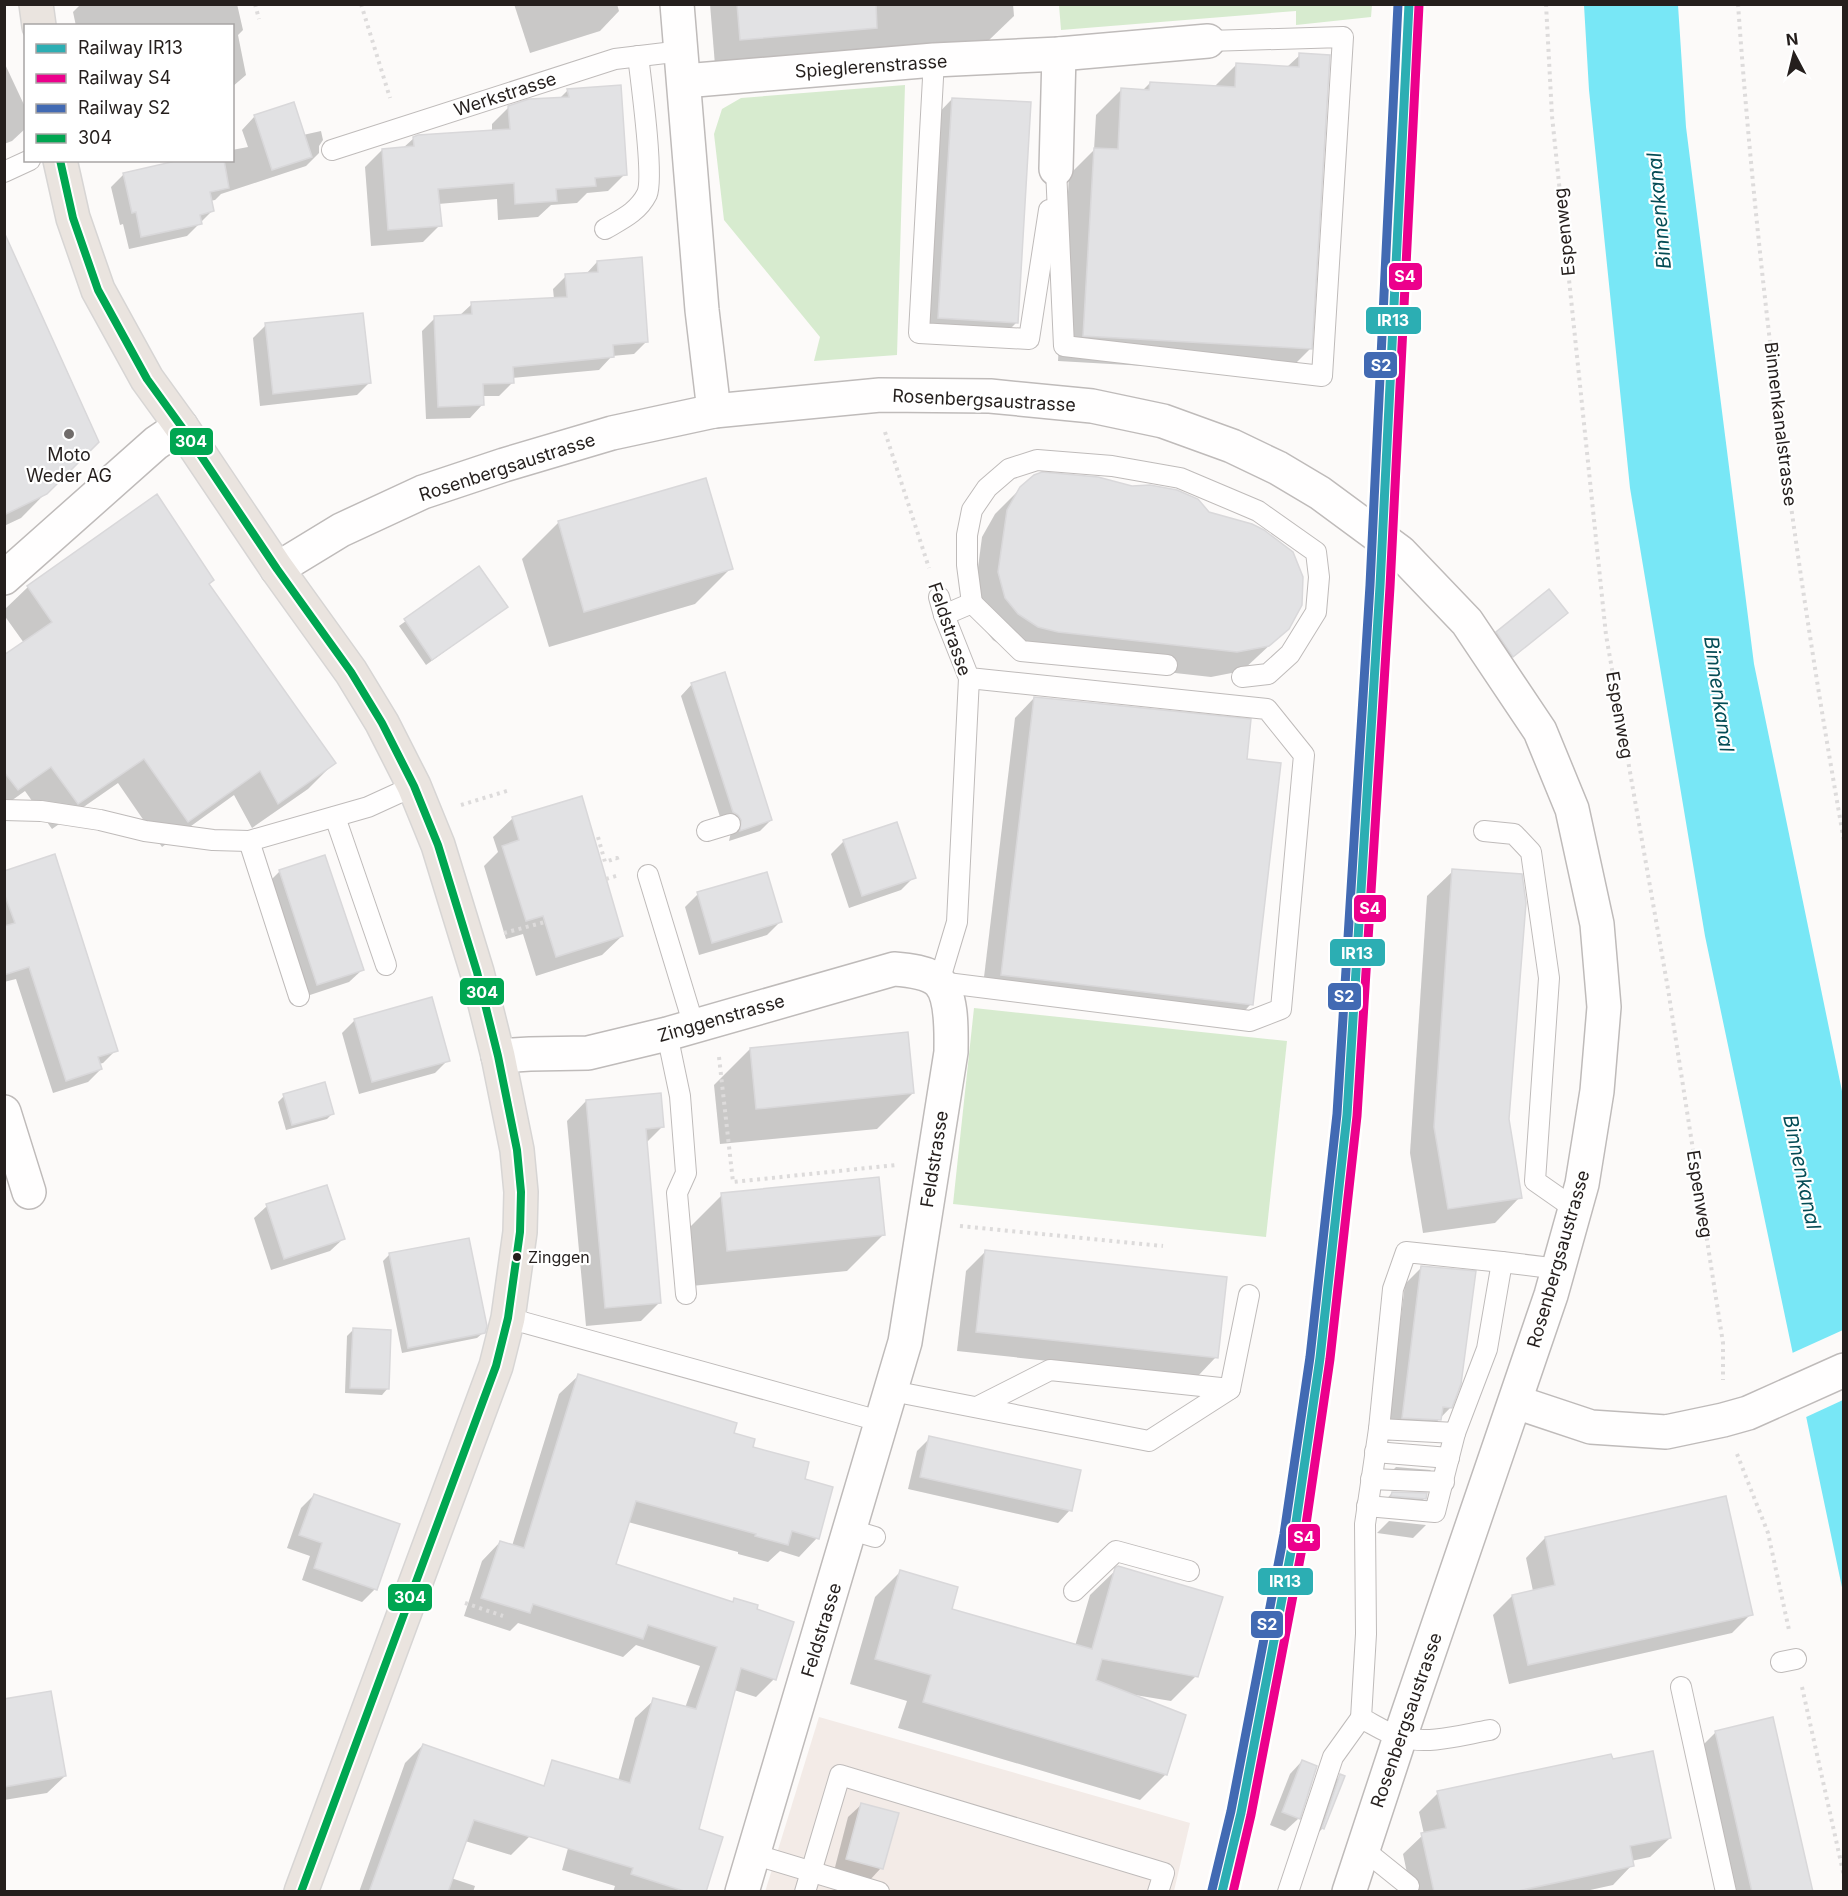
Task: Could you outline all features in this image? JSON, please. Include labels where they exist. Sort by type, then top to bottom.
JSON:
[{"type":"main road","points":[[36,4],[39,24]]},
{"type":"main road","points":[[60,162],[73,218],[98,290],[147,379],[277,569],[351,672],[382,723],[414,786],[438,845],[474,962],[498,1056],[517,1150],[520,1232],[508,1318],[492,1377],[301,1892]]},
{"type":"street","points":[[677,4],[702,310],[714,411]]},
{"type":"street","name":"Spieglerenstrasse","points":[[683,66],[934,60],[1059,54],[1208,41]]},
{"type":"street","points":[[1056,169],[1059,54]]},
{"type":"street","name":"Rosenbergsaustrasse","points":[[277,569],[341,530],[423,492],[612,433],[714,411],[880,395],[990,396],[1092,405],[1163,421],[1232,446],[1278,468],[1320,493],[1400,552],[1467,622],[1540,731],[1572,809],[1597,924],[1604,1007],[1597,1090],[1582,1184],[1559,1269],[1349,1892]]},
{"type":"street","points":[[6,572],[156,443],[181,426]]},
{"type":"street","name":"Zinggenstrasse","points":[[498,1056],[588,1053],[692,1027],[894,969],[916,971],[939,982]]},
{"type":"street","name":"Feldstrasse","points":[[742,1892],[863,1534],[883,1422],[905,1342],[951,1052],[951,1018],[947,999],[939,982]]},
{"type":"street","points":[[4,1112],[29,1192]]},
{"type":"street","points":[[1516,1402],[1591,1426],[1666,1432],[1735,1417],[1844,1370]]},
{"type":"lane","points":[[1056,169],[1064,346],[1322,376],[1343,38],[1208,41]]},
{"type":"lane","name":"Werkstrasse","points":[[332,150],[615,59],[639,56],[683,66]]},
{"type":"lane","points":[[605,229],[635,211],[648,192],[649,170],[639,56]]},
{"type":"lane","points":[[934,60],[919,333],[1029,339],[1056,169]]},
{"type":"lane","points":[[4,172],[26,162]]},
{"type":"lane","points":[[1167,665],[1021,651],[972,603],[967,565],[967,535],[972,510],[987,488],[1008,469],[1037,460],[1112,466],[1180,478],[1258,511],[1316,552],[1319,577],[1316,612],[1290,654],[1268,674],[1242,677]]},
{"type":"lane","points":[[941,606],[972,603]]},
{"type":"lane","name":"Feldstrasse","points":[[939,982],[957,922],[969,678],[941,606]]},
{"type":"lane","points":[[939,982],[1250,1021],[1281,1009],[1304,755],[1267,709],[969,678]]},
{"type":"lane","points":[[4,810],[40,811],[90,818],[145,831],[213,840],[249,841],[368,807],[414,786]]},
{"type":"lane","points":[[335,817],[386,965]]},
{"type":"lane","points":[[707,831],[730,824]]},
{"type":"lane","points":[[1484,831],[1514,834],[1531,852],[1549,978],[1535,1181],[1575,1209]]},
{"type":"lane","points":[[249,841],[299,996]]},
{"type":"lane","points":[[648,875],[692,1027],[680,1096],[686,1173],[676,1193],[686,1294]]},
{"type":"lane","points":[[1288,1892],[1333,1757],[1361,1718],[1366,1634],[1365,1524],[1379,1429],[1393,1289],[1406,1252],[1559,1269]]},
{"type":"lane","points":[[1367,1506],[1436,1512],[1455,1433],[1488,1349],[1502,1262]]},
{"type":"lane","points":[[892,1391],[1149,1441],[1230,1389],[1249,1295]]},
{"type":"lane","points":[[508,1318],[883,1422]]},
{"type":"lane","points":[[977,1407],[1050,1370],[1230,1389]]},
{"type":"lane","points":[[1379,1429],[1455,1433]]},
{"type":"lane","points":[[1375,1452],[1449,1458]]},
{"type":"lane","points":[[1371,1479],[1444,1482]]},
{"type":"lane","points":[[1074,1590],[1116,1551],[1189,1571]]},
{"type":"lane","points":[[1681,1687],[1726,1892]]},
{"type":"lane","points":[[1361,1718],[1400,1737],[1437,1740],[1490,1730]]},
{"type":"lane","points":[[804,1892],[840,1775],[1164,1873],[1158,1892]]},
{"type":"lane","points":[[1363,1850],[1408,1886]]},
{"type":"lane","points":[[753,1854],[879,1892]]},
{"type":"path","points":[[255,4],[259,19]]},
{"type":"path","points":[[361,4],[390,99]]},
{"type":"path","name":"Espenweg","points":[[1546,4],[1552,116],[1606,635],[1668,989],[1735,1417]]},
{"type":"path","name":"Binnenkanalstrasse","points":[[1738,4],[1747,128],[1781,435],[1826,740],[1844,842]]},
{"type":"path","name":"Feldstrasse","points":[[881,421],[941,606]]},
{"type":"path","points":[[454,807],[510,790]]},
{"type":"path","points":[[598,837],[605,861],[617,858],[622,874],[606,879]]},
{"type":"path","points":[[498,935],[545,922]]},
{"type":"path","points":[[692,1027],[733,1182],[933,1161]]},
{"type":"path","points":[[924,1223],[1163,1246]]},
{"type":"path","points":[[465,1603],[503,1616]]},
{"type":"shaded area","points":[[819,1717],[1190,1823],[1174,1891],[765,1892]]},
{"type":"green space","points":[[1059,4],[1372,5],[1371,17],[1296,25],[1296,11],[1061,30]]},
{"type":"green space","points":[[905,85],[897,355],[814,361],[820,337],[724,220],[714,134],[722,109],[741,98]]},
{"type":"green space","points":[[974,1008],[1287,1041],[1266,1237],[953,1204]]},
{"type":"water","name":"Binnenkanal","points":[[1584,5],[1678,5],[1686,127],[1754,664],[1843,1096],[1843,1592],[1705,936],[1630,488],[1589,90]]},
{"type":"pier","points":[[1843,1330],[1843,1400],[1804,1418],[1790,1354]]},
{"type":"building","points":[[737,4],[876,4],[877,28],[740,40]]},
{"type":"building","points":[[1299,53],[1330,55],[1312,349],[1083,336],[1094,148],[1118,149],[1121,88],[1149,90],[1150,82],[1235,87],[1236,63],[1299,67]]},
{"type":"building","points":[[621,85],[627,175],[595,178],[596,186],[556,189],[557,201],[515,204],[514,183],[438,189],[442,226],[388,230],[382,149],[414,146],[413,137],[418,135],[510,129],[508,106],[529,99],[569,97],[567,89]]},
{"type":"building","points":[[952,98],[1031,102],[1018,323],[938,318]]},
{"type":"building","points":[[294,102],[312,157],[272,170],[254,115]]},
{"type":"building","points":[[171,162],[224,162],[229,188],[210,192],[214,211],[200,215],[202,224],[141,237],[136,212],[132,213],[123,173]]},
{"type":"building","points":[[4,232],[99,442],[47,494],[4,515]]},
{"type":"building","points":[[642,257],[648,342],[613,345],[614,357],[513,367],[514,383],[483,384],[484,405],[438,407],[434,316],[472,314],[471,302],[567,297],[565,274],[598,272],[597,261]]},
{"type":"building","points":[[363,313],[371,383],[273,394],[265,323]]},
{"type":"building","points":[[1042,472],[1098,477],[1132,486],[1150,485],[1177,490],[1198,499],[1209,512],[1252,524],[1264,530],[1293,552],[1303,577],[1302,605],[1289,629],[1269,646],[1237,652],[1058,632],[1038,627],[1018,614],[1005,598],[998,572],[1007,510],[1020,487],[1034,475]]},
{"type":"building","points":[[706,478],[733,569],[584,612],[558,521]]},
{"type":"building","points":[[157,494],[214,580],[209,584],[336,763],[278,804],[260,771],[188,822],[144,759],[78,804],[51,767],[18,790],[4,772],[4,655],[52,622],[27,586]]},
{"type":"building","points":[[479,566],[508,607],[432,660],[404,619]]},
{"type":"building","points":[[1549,589],[1568,613],[1513,657],[1496,632]]},
{"type":"building","points":[[725,672],[772,820],[740,831],[741,820],[733,812],[691,683]]},
{"type":"building","points":[[1034,697],[1251,719],[1247,759],[1281,763],[1253,1005],[1001,975]]},
{"type":"building","points":[[582,796],[623,936],[556,957],[543,916],[526,921],[502,846],[519,840],[512,817]]},
{"type":"building","points":[[897,822],[916,878],[862,896],[843,840]]},
{"type":"building","points":[[55,854],[118,1051],[98,1057],[102,1069],[66,1081],[29,967],[4,975],[4,926],[15,923],[4,893],[4,871]]},
{"type":"building","points":[[325,855],[364,970],[317,985],[279,870]]},
{"type":"building","points":[[1452,869],[1522,874],[1526,903],[1509,1119],[1522,1198],[1448,1209],[1434,1127]]},
{"type":"building","points":[[767,872],[782,922],[712,943],[697,892]]},
{"type":"building","points":[[432,997],[450,1061],[372,1082],[354,1019]]},
{"type":"building","points":[[908,1032],[914,1093],[756,1109],[750,1048]]},
{"type":"building","points":[[325,1082],[334,1114],[292,1125],[283,1094]]},
{"type":"building","points":[[661,1093],[664,1127],[646,1129],[661,1303],[605,1308],[586,1100]]},
{"type":"building","points":[[879,1177],[885,1235],[727,1251],[721,1193]]},
{"type":"building","points":[[327,1185],[345,1239],[284,1259],[266,1204]]},
{"type":"building","points":[[469,1238],[487,1326],[485,1333],[408,1348],[389,1253]]},
{"type":"building","points":[[985,1250],[1227,1277],[1218,1358],[976,1332]]},
{"type":"building","points":[[1421,1266],[1476,1271],[1461,1384],[1452,1408],[1443,1407],[1441,1420],[1402,1418]]},
{"type":"building","points":[[353,1328],[391,1330],[389,1389],[350,1388]]},
{"type":"building","points":[[578,1374],[737,1423],[734,1433],[755,1439],[753,1447],[809,1462],[805,1479],[833,1487],[819,1539],[792,1531],[788,1545],[636,1501],[616,1564],[733,1602],[734,1598],[758,1605],[757,1609],[794,1622],[776,1680],[741,1668],[699,1829],[723,1837],[706,1892],[687,1892],[631,1874],[633,1868],[474,1820],[448,1892],[369,1892],[423,1744],[544,1786],[552,1760],[630,1783],[653,1698],[696,1709],[717,1647],[648,1625],[643,1639],[533,1604],[530,1613],[481,1598],[500,1541],[524,1548]]},
{"type":"building","points":[[929,1436],[1081,1470],[1072,1511],[920,1477]]},
{"type":"building","points":[[1392,1492],[1427,1493],[1426,1499],[1391,1496]]},
{"type":"building","points":[[314,1494],[400,1524],[377,1590],[314,1568],[322,1543],[299,1535]]},
{"type":"building","points":[[1726,1496],[1753,1615],[1528,1665],[1512,1595],[1555,1585],[1545,1537]]},
{"type":"building","points":[[1118,1566],[1223,1597],[1198,1677],[1102,1659],[1096,1680],[1186,1715],[1167,1775],[923,1702],[931,1675],[875,1659],[900,1570],[958,1587],[952,1609],[1092,1649],[1115,1568]]},
{"type":"building","points":[[51,1691],[66,1776],[4,1787],[4,1699]]},
{"type":"building","points":[[1773,1717],[1813,1892],[1752,1892],[1715,1731]]},
{"type":"building","points":[[1653,1751],[1671,1838],[1630,1846],[1634,1866],[1513,1892],[1434,1892],[1421,1833],[1446,1828],[1437,1791],[1611,1754],[1613,1759]]},
{"type":"building","points":[[1302,1760],[1317,1766],[1300,1819],[1282,1812]]},
{"type":"building","points":[[1340,1774],[1345,1776],[1324,1829],[1322,1828]]},
{"type":"building","points":[[861,1803],[899,1813],[883,1869],[846,1859]]},
{"type":"rail line","name":"S2","points":[[1212,1890],[1231,1811],[1284,1534],[1310,1357],[1337,1114],[1370,585],[1398,4]]},
{"type":"rail line","name":"IR13","points":[[1222,1892],[1241,1813],[1294,1536],[1320,1358],[1347,1115],[1380,586],[1409,4]]},
{"type":"rail line","name":"S4","points":[[1233,1892],[1251,1815],[1304,1538],[1330,1359],[1357,1116],[1390,587],[1419,5]]},
{"type":"transit line","name":"304","points":[[60,162],[73,218],[98,290],[147,379],[277,569],[351,672],[382,723],[414,786],[438,845],[477,972],[498,1056],[517,1150],[521,1192],[520,1232],[508,1318],[496,1366],[301,1892]]},
{"type":"place","name":"Moto Weder AG","points":[[69,434]]},
{"type":"place","name":"Zinggen","points":[[517,1257]]}]
